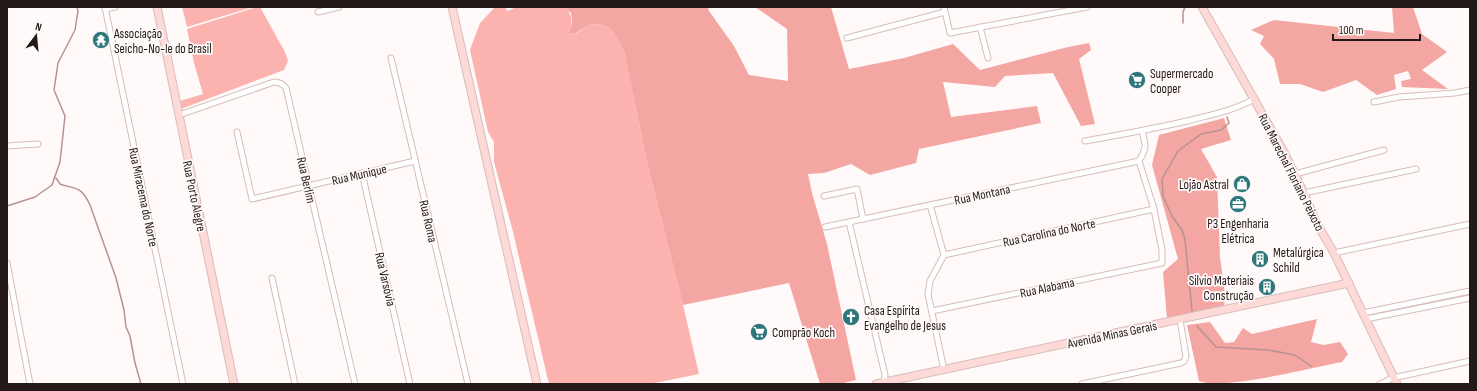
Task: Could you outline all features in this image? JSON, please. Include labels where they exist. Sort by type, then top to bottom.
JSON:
[{"type":"street","name":"Rua Miracema do Norte","points":[[115,7],[105,8],[183,384]]},
{"type":"street","name":"Rua Porto Alegre","points":[[157,7],[234,384]]},
{"type":"street","points":[[318,12],[339,7]]},
{"type":"street","points":[[452,7],[537,384]]},
{"type":"street","points":[[847,38],[945,9],[950,33],[1087,7]]},
{"type":"street","name":"Rua Marechal Floriano Peixoto","points":[[1202,7],[1295,174],[1318,224],[1365,316],[1395,381]]},
{"type":"street","points":[[980,27],[988,58]]},
{"type":"street","name":"Rua Roma","points":[[391,58],[468,384]]},
{"type":"street","name":"Rua Berlim","points":[[179,115],[274,82],[280,82],[286,88],[355,384]]},
{"type":"street","points":[[1374,102],[1398,97],[1455,93],[1470,90]]},
{"type":"street","points":[[1085,141],[1142,131],[1230,110],[1254,99]]},
{"type":"street","points":[[1142,131],[1146,146],[1140,161],[1154,209]]},
{"type":"street","name":"Rua Munique","points":[[237,132],[252,199],[415,161]]},
{"type":"street","points":[[7,146],[38,144]]},
{"type":"street","points":[[1295,174],[1384,150]]},
{"type":"street","name":"Rua Montana","points":[[825,227],[1140,161]]},
{"type":"street","points":[[1304,193],[1416,168]]},
{"type":"street","name":"Rua Varsóvia","points":[[362,173],[410,384]]},
{"type":"street","points":[[824,196],[857,189],[863,219]]},
{"type":"street","points":[[930,205],[944,255],[930,281],[928,294],[944,370]]},
{"type":"street","name":"Rua Carolina do Norte","points":[[944,255],[1154,209]]},
{"type":"street","name":"Rua Alabama","points":[[932,312],[1162,263],[1162,250],[1154,209]]},
{"type":"street","points":[[849,222],[885,376],[884,383]]},
{"type":"street","points":[[1334,253],[1470,224]]},
{"type":"street","points":[[7,263],[30,384]]},
{"type":"street","points":[[272,278],[295,384]]},
{"type":"street","name":"Avenida Minas Gerais","points":[[876,384],[1349,283]]},
{"type":"street","points":[[1365,316],[1388,308],[1470,291]]},
{"type":"street","points":[[1365,316],[1390,314],[1468,298],[1464,292]]},
{"type":"street","points":[[1432,298],[1433,305]]},
{"type":"street","points":[[1418,301],[1420,308]]},
{"type":"street","points":[[1388,308],[1390,314]]},
{"type":"street","points":[[1082,384],[1181,363],[1186,359],[1186,356],[1180,320]]},
{"type":"street","points":[[1380,384],[1470,361]]},
{"type":"shaded area","points":[[182,7],[253,7],[187,27]]},
{"type":"shaded area","points":[[260,7],[285,52],[288,61],[284,70],[181,109],[180,101],[203,94],[194,63],[187,29]]},
{"type":"shaded area","points":[[495,7],[504,7],[508,11],[516,7],[566,8],[570,14],[571,20],[569,33],[576,34],[592,24],[604,25],[612,30],[624,51],[647,163],[699,374],[650,384],[549,384],[512,228],[494,162],[494,142],[488,132],[470,50],[480,23]]},
{"type":"shaded area","points":[[564,7],[708,7],[709,11],[734,46],[749,75],[788,81],[787,29],[755,7],[831,7],[849,69],[904,58],[953,44],[980,70],[1089,43],[1091,50],[1079,59],[1095,124],[1081,126],[1053,73],[1005,76],[995,87],[943,82],[951,117],[1037,106],[1041,123],[919,149],[916,163],[870,175],[851,164],[824,173],[808,174],[827,244],[856,380],[840,384],[820,384],[789,283],[683,305],[647,163],[624,51],[612,30],[604,25],[592,24],[575,34],[569,33],[572,22],[571,13]]},
{"type":"shaded area","points":[[1392,7],[1413,7],[1422,34],[1447,52],[1422,70],[1448,89],[1402,87],[1401,81],[1411,79],[1408,71],[1394,75],[1396,89],[1377,95],[1356,80],[1323,92],[1300,84],[1280,84],[1274,59],[1260,44],[1264,36],[1251,30],[1274,20],[1394,33]]},
{"type":"shaded area","points":[[1224,118],[1231,140],[1201,149],[1217,177],[1220,257],[1225,295],[1224,307],[1167,318],[1163,272],[1178,259],[1152,165],[1159,135]]},
{"type":"shaded area","points":[[1317,319],[1311,342],[1324,345],[1340,342],[1348,354],[1342,362],[1246,381],[1210,383],[1199,381],[1187,325],[1210,322],[1225,343],[1234,342],[1243,328],[1252,334]]},
{"type":"waterway","points":[[7,206],[35,197],[52,185],[60,162],[65,116],[54,90],[58,63],[75,30],[78,11],[77,7]]},
{"type":"waterway","points":[[1183,23],[1183,12],[1185,7]]},
{"type":"waterway","points":[[1192,311],[1185,240],[1182,230],[1172,216],[1163,196],[1162,179],[1178,151],[1201,134],[1221,130],[1229,123],[1227,117]]},
{"type":"waterway","points":[[56,178],[60,184],[75,188],[81,192],[90,205],[116,278],[124,310],[126,327],[130,336],[141,384]]},
{"type":"waterway","points":[[1197,326],[1216,347],[1268,350],[1295,355],[1311,366]]},
{"type":"place","name":"Associação Seicho-No-Ie do Brasil","points":[[101,40]]},
{"type":"place","name":"Supermercado Cooper","points":[[1137,80]]},
{"type":"place","name":"Lojão Astral","points":[[1242,184]]},
{"type":"place","name":"P3 Engenharia Elétrica","points":[[1238,204]]},
{"type":"place","name":"Metalúrgica Schild","points":[[1260,259]]},
{"type":"place","name":"Silvio Materiais Construção","points":[[1267,287]]},
{"type":"place","name":"Casa Espírita Evangelho de Jesus","points":[[851,317]]},
{"type":"place","name":"Comprão Koch","points":[[759,332]]}]
